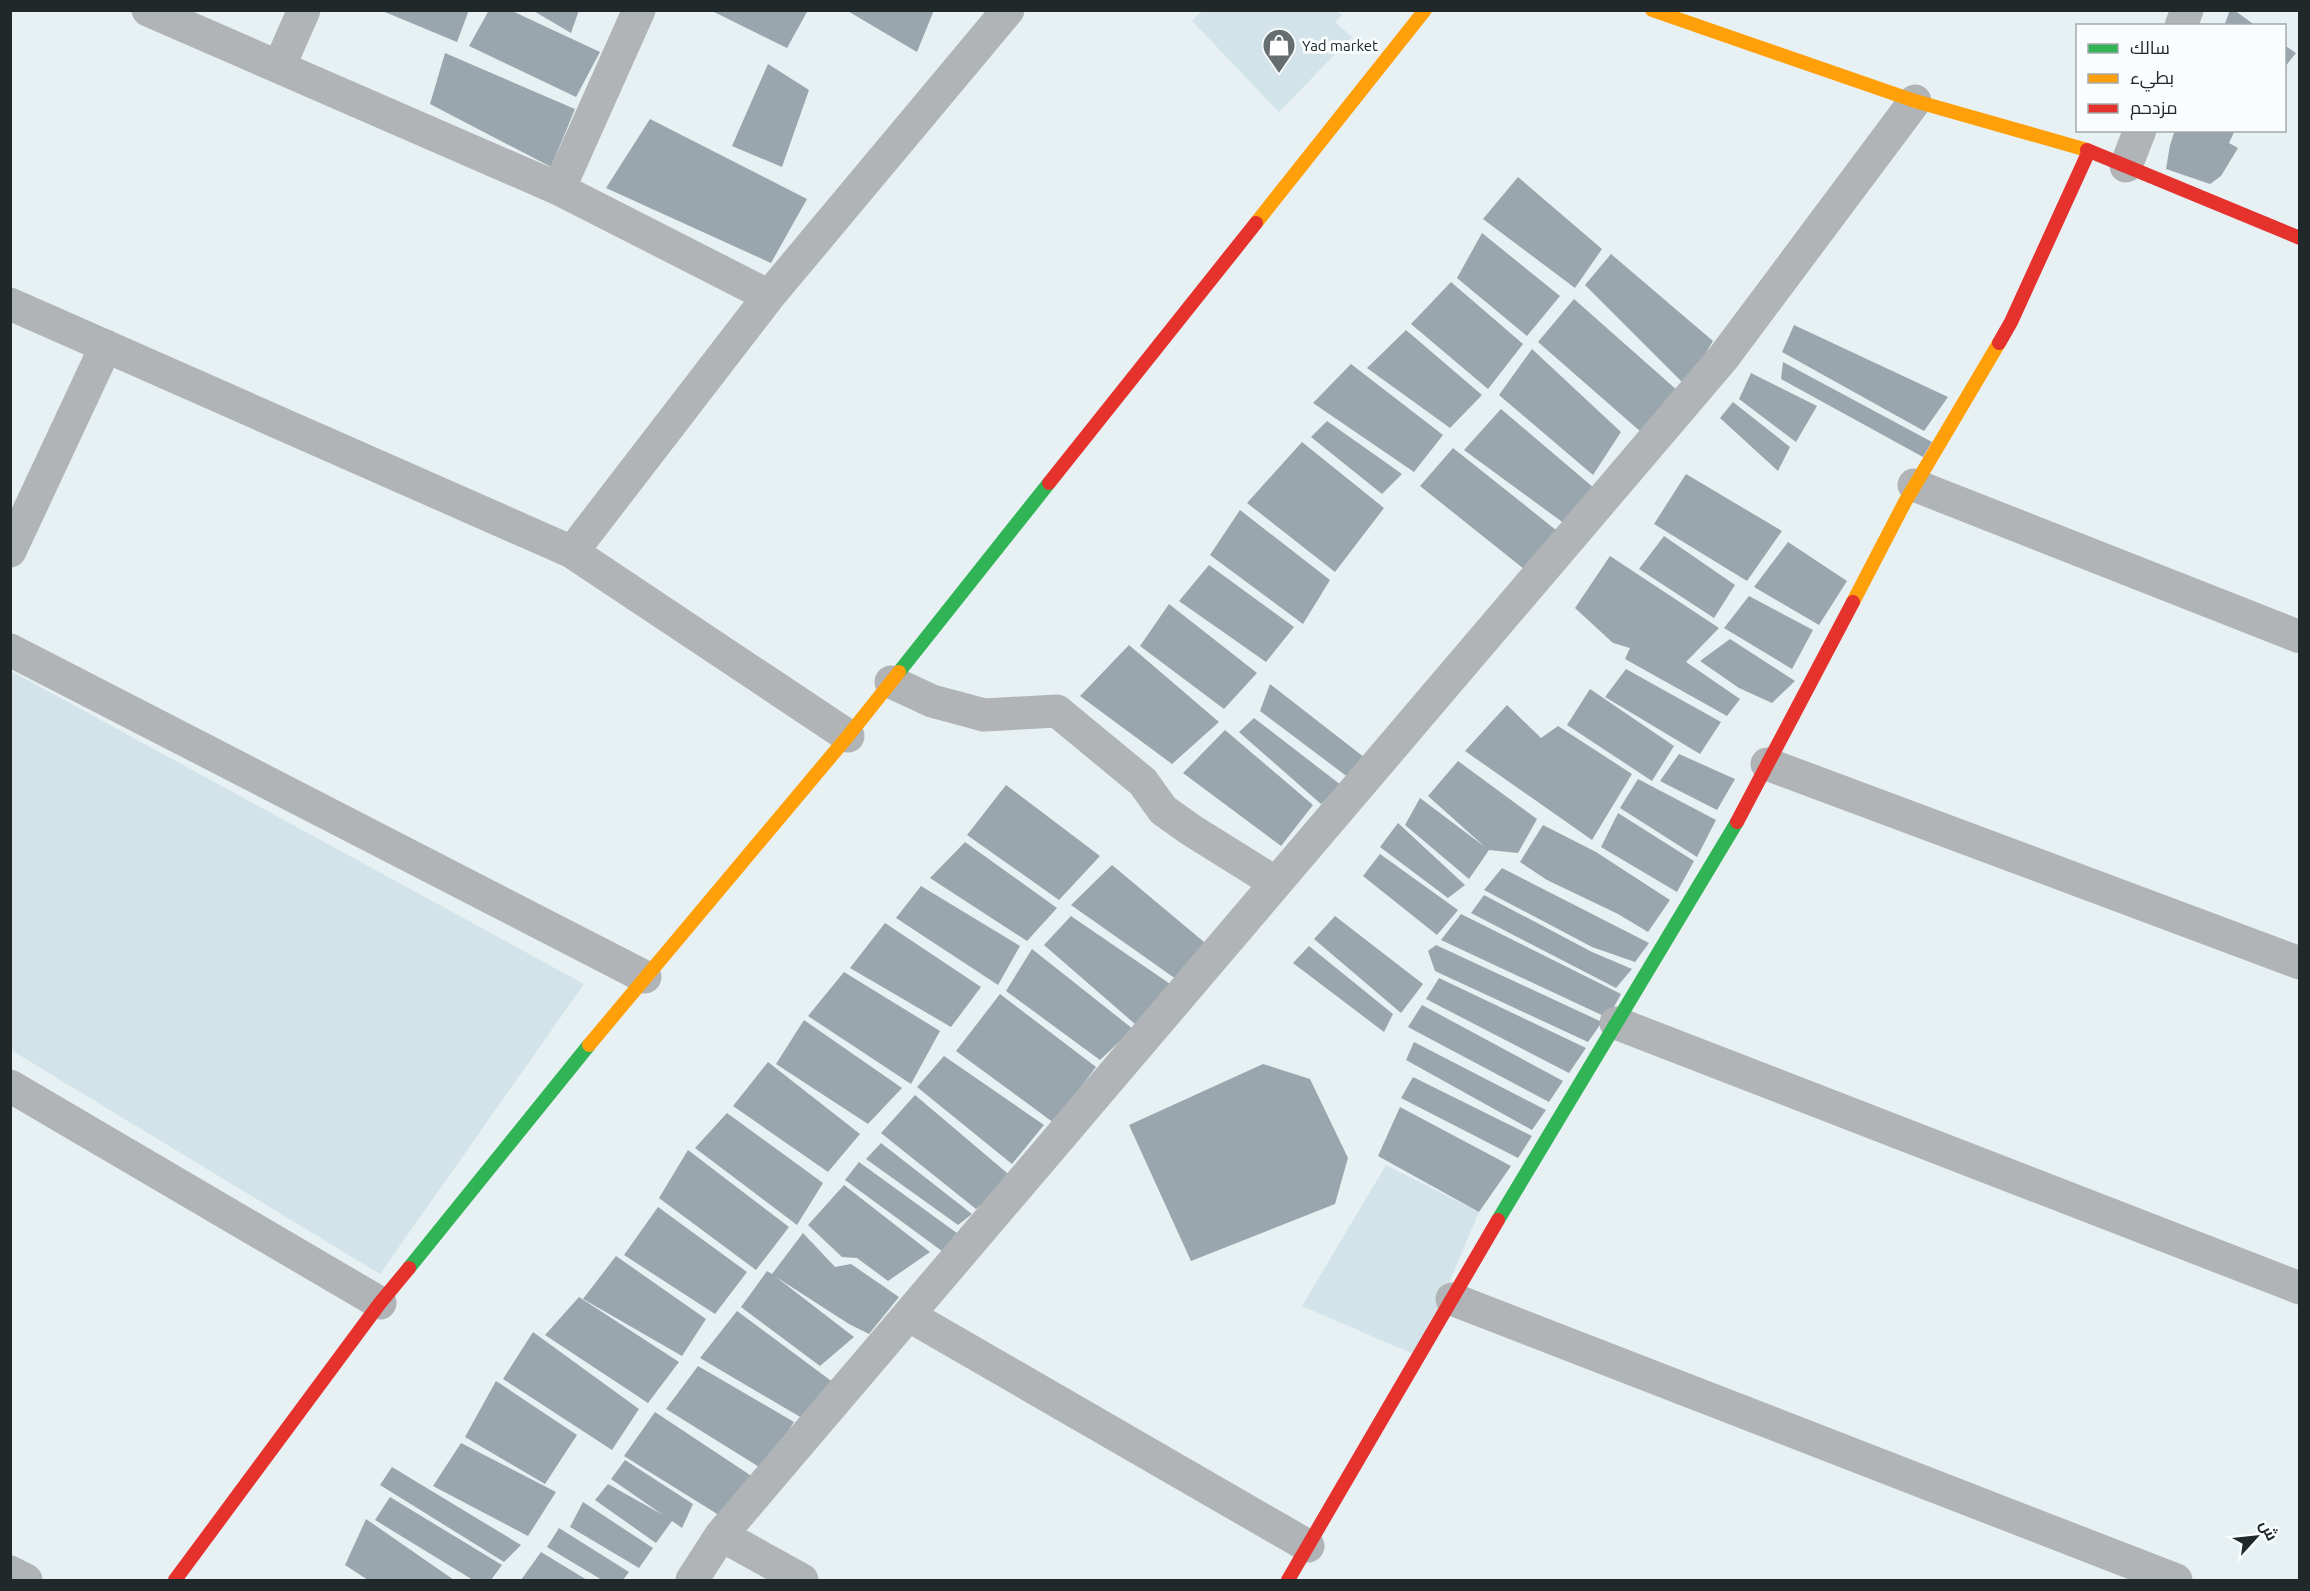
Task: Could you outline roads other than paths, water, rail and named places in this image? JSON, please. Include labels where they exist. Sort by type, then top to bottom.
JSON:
[{"type":"street","points":[[148,10],[559,189],[768,296]]},
{"type":"street","points":[[279,67],[304,10]]},
{"type":"street","points":[[559,189],[639,10]]},
{"type":"street","points":[[572,552],[768,296],[1008,10]]},
{"type":"street","points":[[175,1581],[380,1304],[645,977],[891,682],[1425,10]]},
{"type":"street","points":[[1652,10],[1915,101],[2090,151],[2300,238]]},
{"type":"street","points":[[692,1581],[721,1535],[1723,358],[1915,101]]},
{"type":"street","points":[[2126,166],[2139,132]]},
{"type":"street","points":[[908,1316],[1299,1570],[1452,1299],[1738,820],[1914,484],[2011,322],[2090,151]]},
{"type":"street","points":[[10,304],[572,552],[848,735]]},
{"type":"street","points":[[10,551],[106,346]]},
{"type":"street","points":[[1914,484],[2300,637]]},
{"type":"street","points":[[10,650],[645,977]]},
{"type":"street","points":[[891,682],[932,701],[984,715],[1057,711],[1143,782],[1163,810],[1276,883]]},
{"type":"street","points":[[1767,765],[2300,963]]},
{"type":"street","points":[[1616,1023],[2300,1288]]},
{"type":"street","points":[[10,1086],[380,1304]]},
{"type":"street","points":[[1452,1299],[2176,1581]]},
{"type":"street","points":[[721,1535],[802,1581]]},
{"type":"street","points":[[10,1572],[26,1581]]},
{"type":"place","name":"Yad market","points":[[1279,74]]}]
